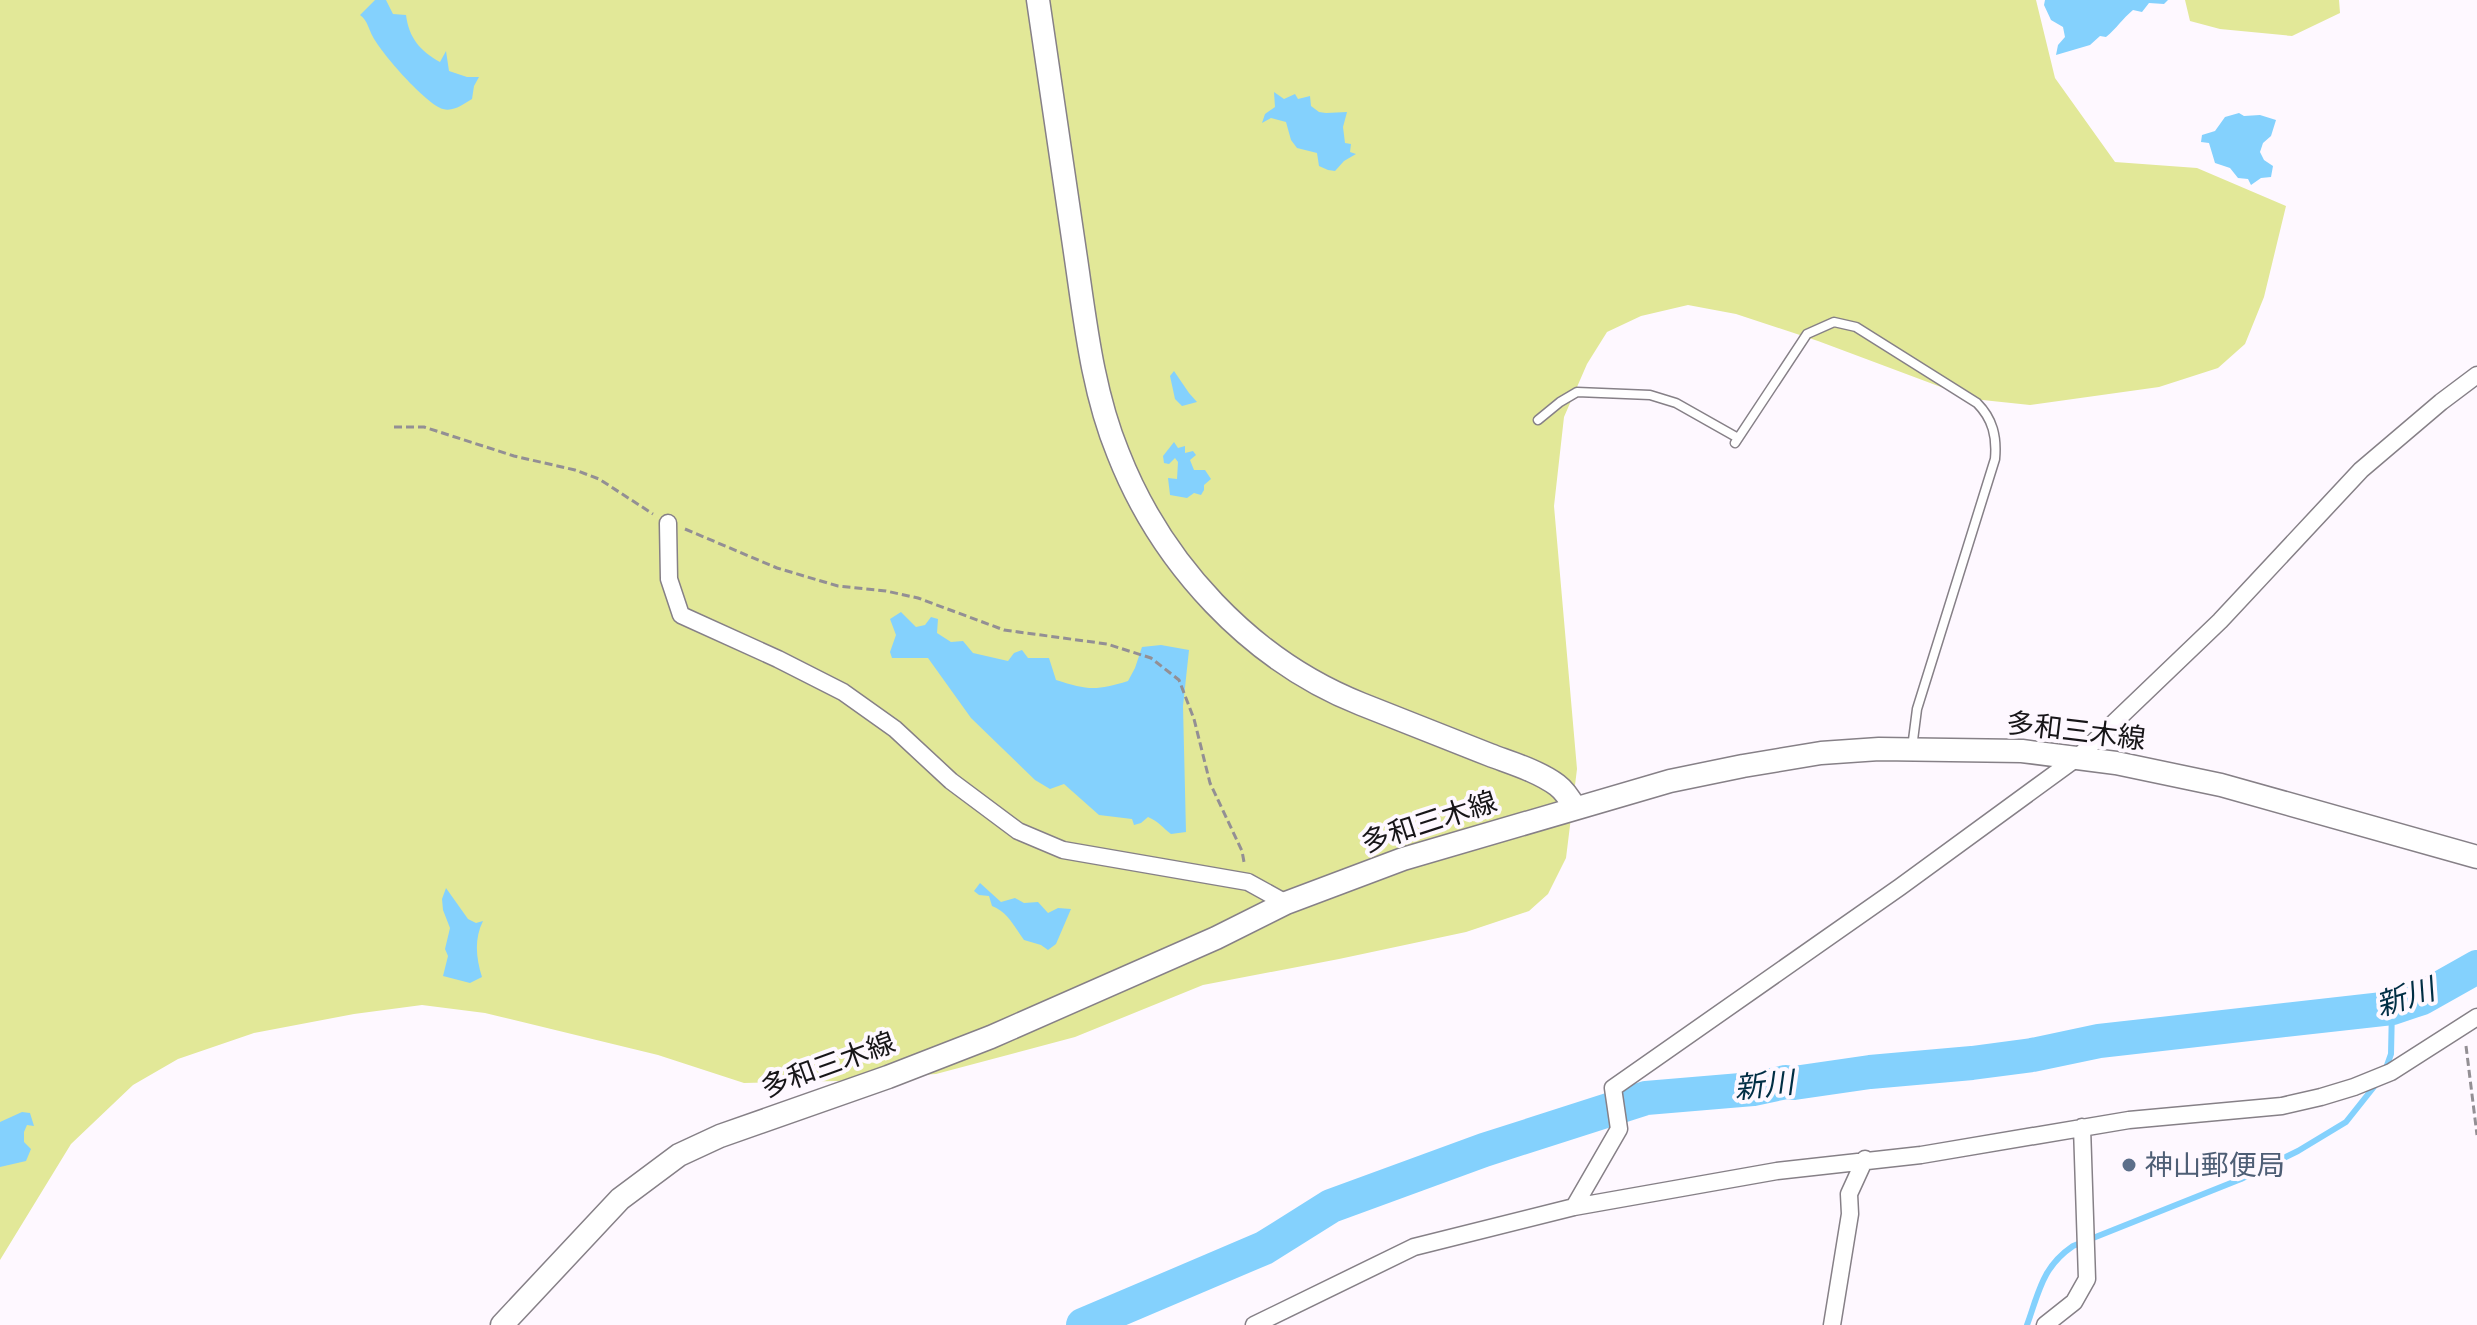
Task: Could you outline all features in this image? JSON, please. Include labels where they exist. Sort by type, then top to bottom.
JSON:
[{"type":"main road","points":[[1038,0],[1086,328],[1101,403],[1123,466],[1141,504],[1169,547],[1205,595],[1252,638],[1293,668],[1352,700],[1555,783],[1575,808]]},
{"type":"main road","name":"多和三木線","points":[[502,1325],[620,1199],[679,1155],[720,1136],[991,1037],[1216,938],[1286,903],[1403,859],[1670,781],[1821,753],[1911,749],[2022,751],[2078,757],[2221,785],[2477,857]]},
{"type":"street","points":[[1574,1207],[1619,1129],[1613,1088],[1900,887],[2078,757],[2220,621],[2361,470],[2477,375]]},
{"type":"street","points":[[668,523],[669,579],[681,615],[843,692],[895,729],[951,781],[1018,831],[1063,850],[1248,882],[1286,903]]},
{"type":"street","points":[[1254,1325],[1414,1247],[1574,1207],[1777,1171],[1921,1155],[2129,1120],[2282,1106],[2354,1087],[2391,1072],[2470,1022]]},
{"type":"street","points":[[2045,1325],[2074,1302],[2087,1279],[2082,1127]]},
{"type":"street","points":[[1832,1325],[1850,1214],[1849,1194],[1865,1159]]},
{"type":"lane","points":[[1538,420],[1577,392],[1650,395],[1676,403],[1737,441],[1799,343],[1815,328],[1834,322],[1856,327],[1977,403],[1990,419],[1996,440],[1995,459],[1917,709],[1911,749]]},
{"type":"path","points":[[394,427],[424,427],[514,456],[575,470],[599,479],[668,523],[777,568],[838,586],[918,598],[1004,630],[1107,644],[1151,658],[1179,680],[1194,719],[1210,783],[1242,851],[1248,882]]},
{"type":"path","points":[[2470,1022],[2477,1135]]},
{"type":"green space","points":[[0,0],[2036,0],[2055,78],[2115,162],[2197,168],[2286,206],[2264,297],[2245,344],[2218,368],[2159,387],[2030,405],[1973,399],[1818,341],[1736,314],[1688,305],[1641,316],[1607,332],[1587,364],[1564,417],[1554,506],[1577,769],[1566,858],[1548,894],[1529,911],[1466,932],[1203,985],[1075,1037],[936,1074],[838,1081],[744,1083],[658,1055],[485,1013],[422,1005],[254,1033],[178,1059],[133,1085],[71,1144],[0,1260]]},
{"type":"green space","points":[[2185,0],[2339,0],[2340,13],[2292,36],[2220,29],[2190,21]]},
{"type":"water","points":[[375,0],[386,0],[393,14],[406,15],[413,37],[433,58],[440,62],[446,51],[449,71],[479,77],[472,99],[455,108],[443,109],[405,78],[385,55],[360,15]]},
{"type":"water","points":[[2045,0],[2168,0],[2164,4],[2149,3],[2142,12],[2133,10],[2106,37],[2100,36],[2090,45],[2056,55],[2058,45],[2065,37],[2063,27],[2051,20]]},
{"type":"water","points":[[1274,92],[1284,99],[1295,94],[1298,99],[1310,96],[1311,106],[1319,112],[1347,112],[1343,127],[1345,143],[1351,144],[1350,152],[1356,154],[1335,171],[1328,170],[1319,166],[1317,153],[1297,148],[1291,140],[1286,122],[1271,118],[1262,123],[1265,114],[1275,107]]},
{"type":"water","points":[[2239,113],[2276,120],[2271,136],[2263,143],[2260,152],[2264,160],[2273,166],[2271,177],[2261,178],[2251,185],[2248,179],[2238,178],[2230,168],[2215,163],[2209,143],[2201,142],[2202,135],[2215,131],[2225,117]]},
{"type":"water","points":[[1174,371],[1197,402],[1182,406],[1175,399],[1170,376]]},
{"type":"water","points":[[1174,442],[1178,448],[1185,446],[1185,453],[1193,451],[1196,455],[1190,460],[1194,470],[1205,470],[1211,479],[1204,485],[1201,495],[1194,493],[1187,498],[1170,495],[1168,478],[1177,479],[1178,462],[1175,458],[1169,464],[1164,463],[1163,456]]},
{"type":"water","points":[[901,612],[916,627],[925,625],[931,617],[938,619],[937,633],[951,642],[963,641],[973,653],[1008,661],[1014,653],[1022,650],[1028,658],[1049,658],[1056,680],[1084,687],[1099,688],[1128,681],[1142,647],[1161,645],[1189,650],[1183,706],[1186,832],[1171,834],[1148,817],[1134,825],[1132,819],[1099,815],[1064,784],[1050,789],[1035,780],[971,718],[928,658],[892,658],[890,652],[896,635],[890,619]]},
{"type":"water","points":[[980,883],[1001,902],[1015,898],[1024,903],[1038,902],[1048,913],[1058,908],[1071,909],[1056,944],[1048,950],[1024,940],[1007,916],[992,906],[989,896],[974,891]]},
{"type":"water","points":[[446,888],[468,919],[476,923],[483,921],[477,949],[482,977],[470,983],[443,976],[450,928],[443,910],[442,899]]},
{"type":"water","points":[[22,1112],[30,1113],[34,1126],[27,1125],[24,1132],[24,1142],[31,1149],[26,1161],[0,1167],[0,1122]]},
{"type":"waterway","name":"新川","points":[[1083,1325],[1264,1248],[1331,1206],[1484,1150],[1646,1098],[1753,1089],[1870,1072],[1972,1063],[2099,1041],[2392,1008],[2422,998],[2477,967]]},
{"type":"waterway","points":[[2385,1071],[2391,1054],[2392,1008]]},
{"type":"waterway","points":[[2027,1325],[2048,1272],[2073,1246],[2241,1179],[2298,1151],[2346,1122],[2377,1083]]},
{"type":"place","name":"神山郵便局","points":[[2129,1165]]}]
